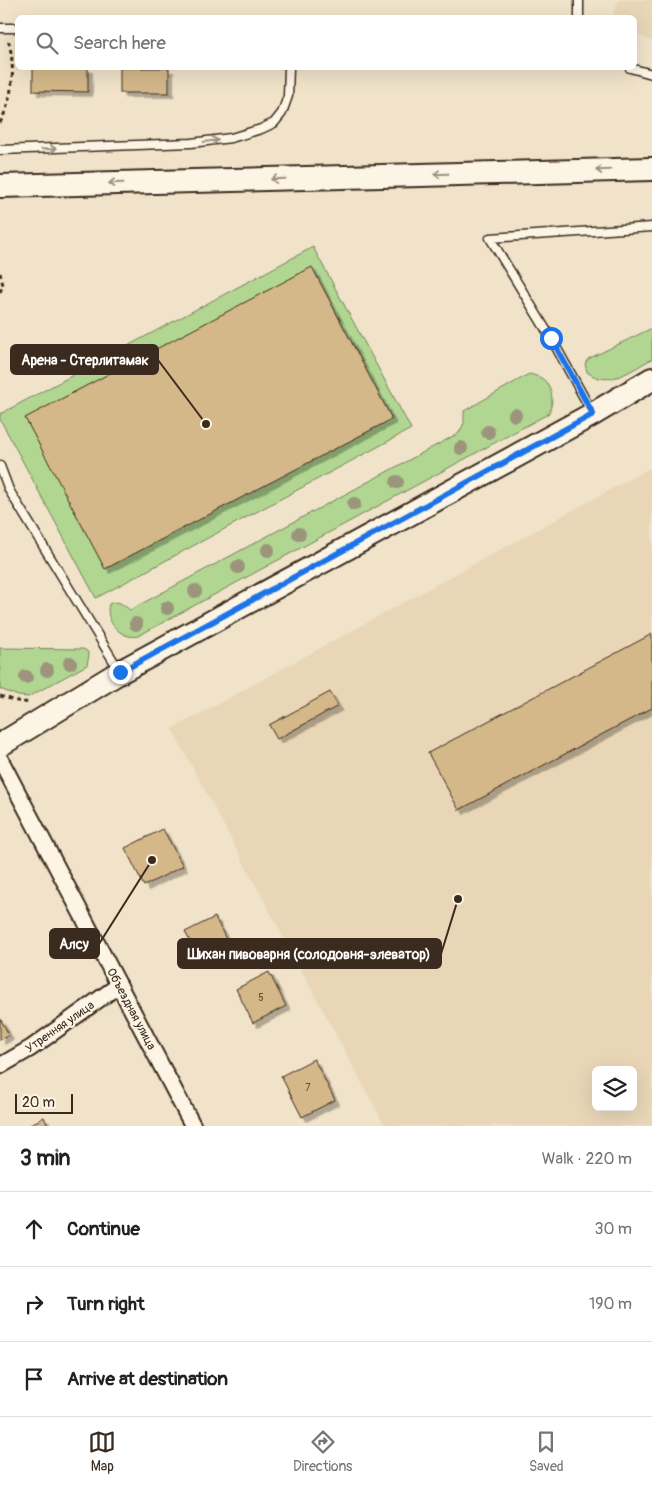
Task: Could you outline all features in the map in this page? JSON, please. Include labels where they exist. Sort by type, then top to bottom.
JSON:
[{"type":"street","points":[[0,186],[652,169]]},
{"type":"street","points":[[0,745],[120,672],[593,414],[652,379]]},
{"type":"street","name":"Объездная улица","points":[[0,759],[6,784],[119,986],[194,1126]]},
{"type":"street","name":"Утренняя улица","points":[[0,1066],[31,1048],[119,986]]},
{"type":"lane","points":[[579,0],[579,15]]},
{"type":"lane","points":[[2,28],[15,28]]},
{"type":"lane","points":[[0,150],[182,144],[231,138],[274,123],[282,113],[288,96],[288,70]]},
{"type":"lane","points":[[637,70],[652,74]]},
{"type":"lane","points":[[593,414],[551,338],[490,238],[652,227]]},
{"type":"lane","points":[[0,466],[10,492],[120,672]]},
{"type":"path","points":[[0,124],[8,107],[12,80],[12,53],[2,28]]},
{"type":"path","points":[[0,273],[3,285],[0,292]]},
{"type":"shaded area","points":[[619,0],[652,0],[652,41],[637,35],[637,15],[613,15]]},
{"type":"shaded area","points":[[652,467],[652,1126],[385,1126],[172,729]]},
{"type":"green space","points":[[313,247],[411,429],[96,598],[0,419],[0,414]]},
{"type":"green space","points":[[652,328],[652,359],[620,376],[612,378],[603,379],[587,372],[585,364],[588,359]]},
{"type":"green space","points":[[529,374],[540,377],[551,390],[552,400],[548,414],[138,636],[126,635],[111,623],[108,610],[109,604],[118,602],[130,610],[459,433],[464,423],[464,411]]},
{"type":"green space","points":[[0,648],[83,649],[89,655],[87,665],[28,697],[18,696],[0,689]]},
{"type":"building","points":[[33,70],[88,70],[88,92],[33,91]]},
{"type":"building","points":[[120,70],[169,70],[169,93],[120,93]]},
{"type":"building","points":[[312,267],[392,419],[105,569],[25,418]]},
{"type":"building","points":[[652,634],[652,708],[459,810],[428,753]]},
{"type":"building","points":[[330,692],[338,706],[277,739],[269,725]]},
{"type":"building","points":[[163,829],[183,866],[144,886],[125,848]]},
{"type":"building","points":[[215,917],[230,947],[201,962],[185,932]]},
{"type":"building","points":[[269,972],[286,1006],[253,1023],[236,989]]},
{"type":"building","points":[[0,1018],[9,1035],[0,1040]]},
{"type":"building","points":[[314,1059],[335,1100],[302,1117],[281,1076]]},
{"type":"building","points":[[44,1117],[48,1126],[28,1126]]},
{"type":"place","name":"Арена - Стерлитамак","points":[[206,424]]},
{"type":"place","name":"Алсу","points":[[152,860]]},
{"type":"place","name":"Шихан пивоварня (солодовня-элеватор)","points":[[458,899]]},
{"type":"route","points":[[120,672],[593,414],[551,338]]}]
